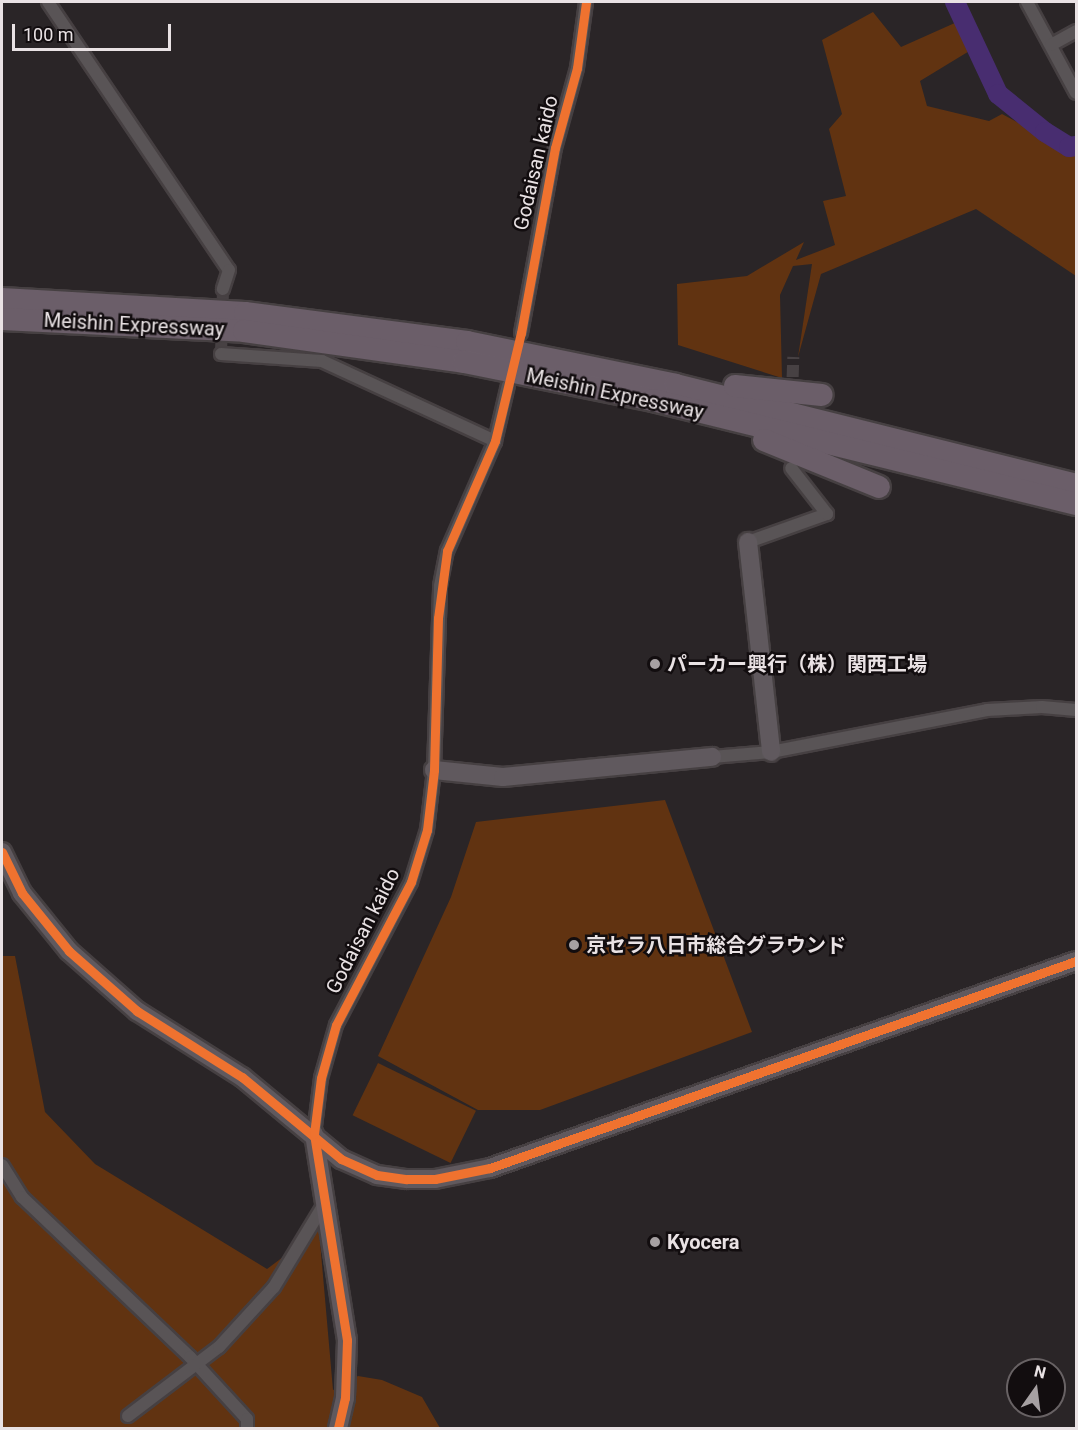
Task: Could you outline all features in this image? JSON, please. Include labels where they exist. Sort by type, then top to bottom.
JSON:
[{"type":"highway","name":"Meishin Expressway","points":[[2,299],[245,313],[369,327],[538,356],[676,385],[1077,485]]},
{"type":"highway","name":"Meishin Expressway","points":[[2,319],[244,331],[367,345],[653,400],[1077,504]]},
{"type":"highway","points":[[538,356],[782,394],[822,395]]},
{"type":"highway","points":[[653,400],[672,411],[741,431],[879,487]]},
{"type":"street","points":[[48,2],[229,270],[223,289]]},
{"type":"street","name":"Godaisan kaido","points":[[520,333],[555,148],[577,68],[586,2]]},
{"type":"street","points":[[1027,2],[1077,93]]},
{"type":"street","points":[[1051,45],[1077,31]]},
{"type":"street","points":[[221,354],[322,361],[495,441]]},
{"type":"street","name":"Godaisan kaido","points":[[338,1428],[345,1398],[347,1340],[323,1206],[314,1134],[321,1078],[336,1025],[411,882],[427,830],[434,770],[440,586],[447,551],[495,441],[508,385]]},
{"type":"street","points":[[771,752],[748,542],[827,514],[791,468]]},
{"type":"street","points":[[434,770],[503,777],[771,752],[987,710],[1042,707],[1077,710]]},
{"type":"street","points":[[2,852],[22,893],[69,951],[137,1011],[242,1077],[314,1134],[341,1159],[377,1175],[435,1179],[490,1168],[1077,961]]},
{"type":"street","points":[[2,1165],[22,1197],[198,1366],[247,1419],[247,1428]]},
{"type":"street","points":[[128,1416],[198,1366],[274,1287],[323,1206]]},
{"type":"shaded area","points":[[873,12],[901,47],[957,22],[971,50],[920,81],[927,106],[989,121],[1002,114],[1076,153],[1076,276],[976,209],[821,274],[798,357],[812,264],[793,266],[780,295],[782,378],[678,345],[677,284],[747,276],[804,242],[796,260],[835,245],[823,201],[846,196],[829,129],[842,114],[822,40]]},
{"type":"shaded area","name":"京セラ八日市総合グラウンド","points":[[665,800],[752,1032],[540,1110],[478,1110],[378,1056],[451,897],[476,822]]},
{"type":"shaded area","points":[[2,956],[15,956],[45,1112],[95,1164],[267,1269],[319,1230],[333,1390],[358,1376],[382,1380],[422,1397],[440,1428],[2,1428]]},
{"type":"shaded area","points":[[378,1063],[476,1111],[451,1163],[353,1115]]},
{"type":"waterway","points":[[955,2],[998,94],[1045,132],[1069,147],[1076,146]]},
{"type":"tunnel","points":[[221,354],[223,289]]},
{"type":"tunnel","points":[[792,395],[793,357]]},
{"type":"cycle path","points":[[338,1428],[345,1398],[347,1340],[314,1134],[321,1078],[336,1025],[411,882],[427,830],[434,770],[438,618],[447,551],[495,441],[521,333],[555,148],[577,68],[586,2]]},
{"type":"cycle path","points":[[2,852],[22,893],[69,951],[137,1011],[242,1077],[341,1159],[377,1175],[407,1179],[435,1179],[490,1168],[1076,961]]},
{"type":"place","name":"パーカー興行（株）関西工場","points":[[655,664]]},
{"type":"place","name":"京セラ八日市総合グラウンド","points":[[574,945]]},
{"type":"place","name":"Kyocera","points":[[655,1242]]}]
